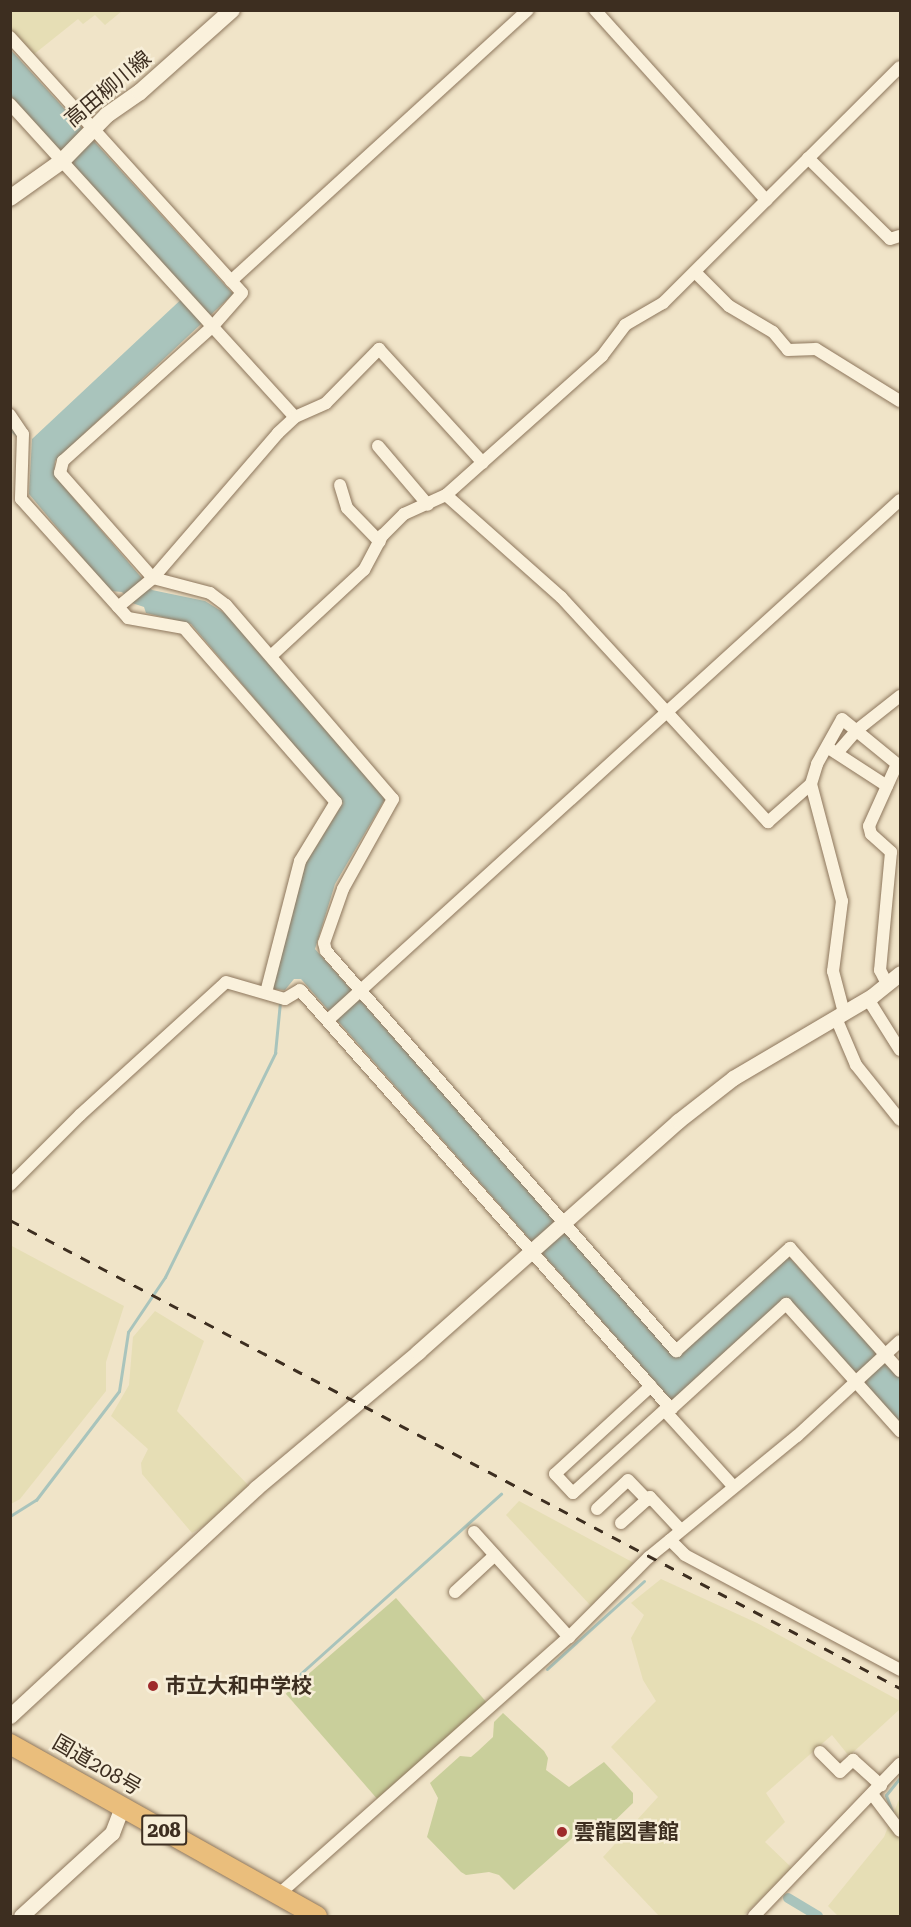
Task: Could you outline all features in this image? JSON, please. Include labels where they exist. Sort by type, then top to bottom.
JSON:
[{"type":"highway","name":"国道208号","points":[[10,1744],[317,1917]]},
{"type":"main road","name":"高田柳川線","points":[[10,198],[63,159],[91,131],[232,10]]},
{"type":"street","points":[[231,281],[528,10]]},
{"type":"street","points":[[595,10],[766,200]]},
{"type":"street","points":[[10,36],[91,131],[242,293],[213,326],[63,461],[60,473],[153,578],[210,593],[271,656],[393,799],[343,889],[324,944],[326,951],[676,1351],[790,1248],[900,1371]]},
{"type":"street","points":[[271,656],[364,570],[380,542],[404,514],[446,495],[602,356],[625,325],[663,303],[900,67]]},
{"type":"street","points":[[10,104],[63,159],[295,417]]},
{"type":"street","points":[[808,158],[890,239],[900,236]]},
{"type":"street","points":[[695,272],[729,306],[773,332],[788,350],[816,349],[900,401]]},
{"type":"street","points":[[118,607],[153,578],[295,417],[326,403],[380,349],[483,463]]},
{"type":"street","points":[[10,415],[23,434],[21,499],[128,618],[183,628],[336,802],[300,861],[266,992]]},
{"type":"street","points":[[378,446],[428,505]]},
{"type":"street","points":[[10,467],[21,459]]},
{"type":"street","points":[[340,485],[347,508],[380,542]]},
{"type":"street","points":[[446,495],[561,597],[768,822],[811,784],[832,750],[842,718],[897,764],[869,826],[871,834],[891,852],[880,970],[887,984]]},
{"type":"street","points":[[328,1020],[900,500]]},
{"type":"street","points":[[832,750],[900,696]]},
{"type":"street","points":[[832,750],[888,786]]},
{"type":"street","points":[[811,784],[842,901],[833,971],[840,1015],[856,1065],[900,1120]]},
{"type":"street","points":[[10,1716],[263,1481],[708,1096],[867,999],[900,973]]},
{"type":"street","points":[[10,1185],[80,1115],[226,982],[285,999],[300,990],[651,1386],[667,1409],[733,1486]]},
{"type":"street","points":[[867,999],[900,1050]]},
{"type":"street","points":[[651,1386],[555,1474],[573,1493],[786,1304],[900,1431]]},
{"type":"street","points":[[278,1895],[569,1637],[681,1530],[797,1436],[900,1341]]},
{"type":"street","points":[[597,1509],[628,1480],[647,1500]]},
{"type":"street","points":[[621,1523],[650,1497],[681,1530]]},
{"type":"street","points":[[474,1532],[569,1637]]},
{"type":"street","points":[[670,1540],[685,1555],[900,1670]]},
{"type":"street","points":[[455,1592],[495,1555]]},
{"type":"street","points":[[820,1752],[840,1772],[853,1760],[876,1790],[900,1831]]},
{"type":"street","points":[[754,1917],[900,1764]]},
{"type":"street","points":[[21,1916],[112,1833],[122,1807]]},
{"type":"shaded area","points":[[11,11],[122,11],[105,25],[95,15],[83,24],[78,19],[33,55],[11,31]]},
{"type":"shaded area","points":[[10,1245],[124,1306],[106,1362],[106,1391],[20,1499],[11,1504]]},
{"type":"shaded area","points":[[155,1311],[204,1341],[177,1411],[249,1486],[209,1523],[192,1533],[142,1474],[141,1463],[148,1449],[111,1416],[129,1385],[133,1337]]},
{"type":"shaded area","points":[[519,1501],[634,1563],[591,1606],[506,1515]]},
{"type":"shaded area","points":[[661,1579],[757,1623],[900,1701],[900,1709],[849,1756],[832,1735],[766,1793],[785,1822],[765,1842],[792,1868],[743,1916],[659,1916],[603,1857],[658,1797],[611,1747],[656,1701],[643,1680],[631,1638],[644,1615],[631,1603]]},
{"type":"shaded area","points":[[900,1797],[900,1916],[838,1916],[828,1906],[884,1837]]},
{"type":"green space","points":[[396,1598],[487,1703],[377,1799],[286,1694]]},
{"type":"green space","points":[[503,1713],[544,1751],[548,1758],[546,1770],[569,1787],[604,1762],[633,1793],[633,1803],[602,1833],[594,1825],[590,1829],[587,1825],[514,1890],[499,1875],[489,1872],[466,1875],[461,1872],[427,1837],[438,1798],[430,1783],[460,1756],[471,1757],[493,1737],[494,1722]]},
{"type":"water","points":[[10,49],[233,294],[55,461],[54,475],[152,590],[205,601],[226,614],[385,799],[335,884],[315,949],[676,1357],[788,1256],[900,1377],[900,1424],[788,1300],[673,1402],[301,979],[294,979],[285,990],[271,989],[306,863],[343,803],[191,624],[146,613],[144,607],[132,603],[122,592],[110,591],[29,494],[32,439],[188,293],[11,96]]},
{"type":"waterway","points":[[10,429],[18,436]]},
{"type":"waterway","points":[[10,1516],[36,1500],[119,1391],[128,1332],[165,1277],[275,1053],[280,1002]]},
{"type":"waterway","points":[[289,1684],[501,1494]]},
{"type":"waterway","points":[[547,1669],[644,1581]]},
{"type":"waterway","points":[[892,1811],[886,1795],[900,1778]]},
{"type":"waterway","points":[[788,1898],[818,1916]]},
{"type":"railway","points":[[10,1220],[900,1688]]},
{"type":"place","name":"市立大和中学校","points":[[153,1686]]},
{"type":"place","name":"雲龍図書館","points":[[562,1832]]}]
